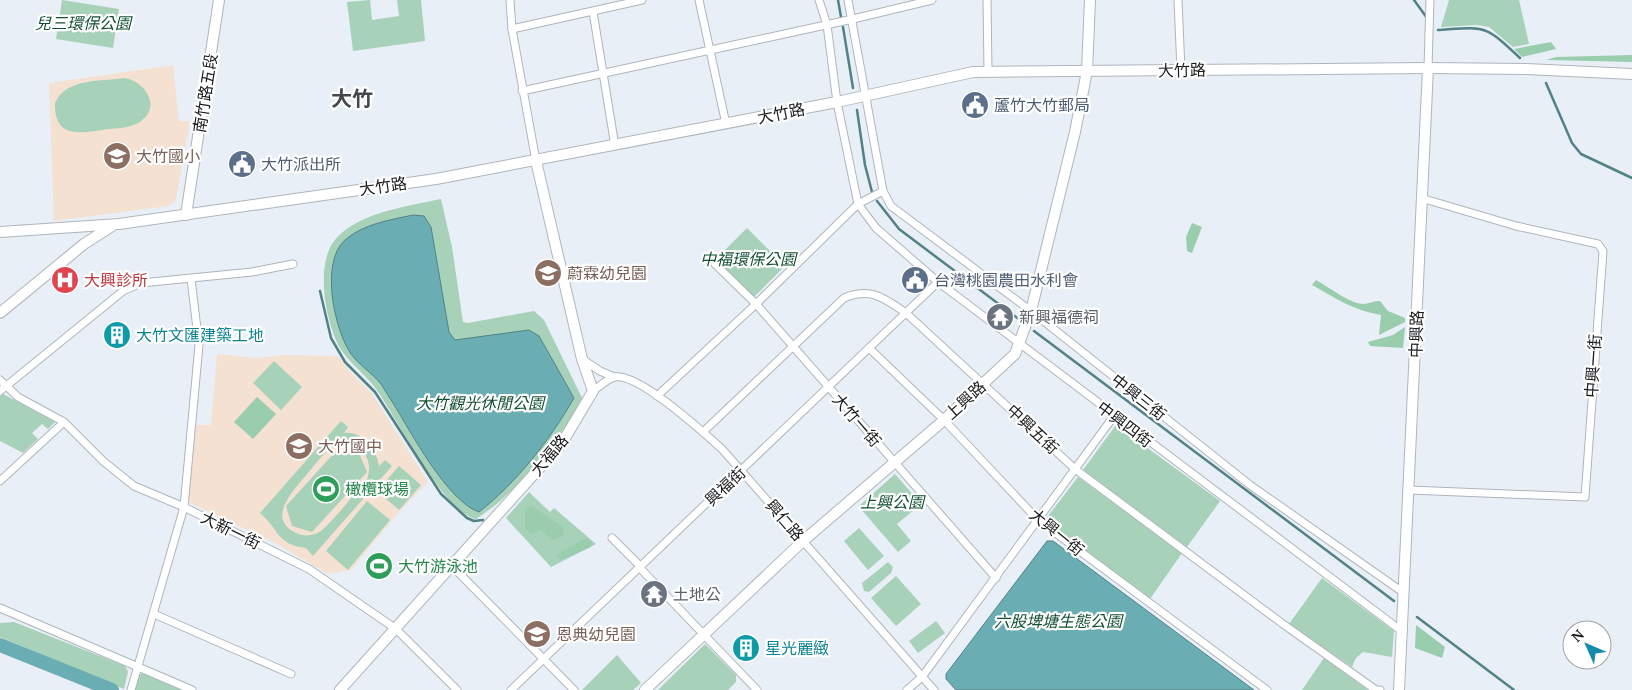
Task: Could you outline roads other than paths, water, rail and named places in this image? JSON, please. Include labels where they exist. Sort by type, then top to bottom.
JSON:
[{"type":"street","name":"南竹路五段","points":[[186,215],[219,0]]},
{"type":"street","points":[[510,0],[512,29],[522,91],[536,161],[582,359],[593,391],[614,377]]},
{"type":"street","points":[[512,29],[642,0]]},
{"type":"street","points":[[699,0],[726,124]]},
{"type":"street","points":[[819,0],[827,25],[837,102],[858,204]]},
{"type":"street","points":[[657,396],[756,304],[858,204],[883,191],[848,0]]},
{"type":"street","points":[[522,91],[604,75],[710,50],[853,20],[932,0]]},
{"type":"street","points":[[987,0],[988,71]]},
{"type":"street","name":"上興路","points":[[645,690],[803,541],[944,420],[1007,363],[1020,345],[1031,312],[1075,132],[1087,71],[1090,0]]},
{"type":"street","points":[[1178,0],[1180,70]]},
{"type":"street","points":[[1428,68],[1430,0]]},
{"type":"street","points":[[593,12],[615,146]]},
{"type":"street","name":"大竹路","points":[[0,232],[112,225],[436,179],[837,102],[973,72],[1428,68],[1632,74]]},
{"type":"street","name":"中興路","points":[[1403,632],[1428,68]]},
{"type":"street","name":"中興三街","points":[[883,191],[891,206],[901,214],[1031,312],[1250,485],[1404,596]]},
{"type":"street","name":"中興一街","points":[[1410,490],[1585,497],[1603,251],[1598,244],[1516,226],[1421,198]]},
{"type":"street","name":"中興四街","points":[[858,204],[876,228],[938,282],[1403,632]]},
{"type":"street","points":[[0,313],[84,244],[112,225]]},
{"type":"street","points":[[2,386],[123,291],[141,283],[252,272],[293,264]]},
{"type":"street","name":"大竹一街","points":[[715,264],[756,304],[996,578]]},
{"type":"street","points":[[131,690],[184,507],[199,345],[191,279]]},
{"type":"street","name":"興福街","points":[[511,690],[938,282]]},
{"type":"street","name":"中興五街","points":[[703,432],[844,298],[858,292],[881,296],[906,313],[1075,469],[1283,624],[1376,690],[1380,690]]},
{"type":"street","name":"大興一街","points":[[869,348],[944,420],[1038,520],[1267,690]]},
{"type":"street","name":"興仁路","points":[[582,359],[600,371],[614,377],[625,378],[639,383],[703,432],[741,470],[934,690]]},
{"type":"street","name":"大新一街","points":[[2,386],[64,422],[103,461],[134,486],[184,507],[309,570],[396,629],[457,690]]},
{"type":"street","name":"大福路","points":[[340,690],[562,443],[593,391]]},
{"type":"street","points":[[907,690],[922,677],[1114,416]]},
{"type":"street","points":[[0,482],[64,422]]},
{"type":"street","points":[[612,538],[757,690]]},
{"type":"street","points":[[452,566],[574,690]]},
{"type":"street","points":[[2,611],[192,690]]},
{"type":"street","points":[[154,614],[291,674]]},
{"type":"street","points":[[1399,690],[1403,632]]},
{"type":"water","name":"大竹觀光休閒公園","points":[[413,215],[424,216],[431,227],[449,332],[455,340],[529,330],[539,336],[574,398],[532,460],[507,487],[479,512],[467,505],[442,480],[381,384],[351,354],[339,329],[335,313],[331,279],[337,250],[345,240],[368,226]]},
{"type":"water","name":"六股埤塘生態公園","points":[[1047,541],[1053,541],[1254,690],[956,690],[946,679],[946,674]]},
{"type":"waterway","points":[[838,0],[841,17]]},
{"type":"waterway","points":[[1414,0],[1427,18]]},
{"type":"waterway","points":[[843,27],[853,88]]},
{"type":"waterway","points":[[1438,30],[1466,28],[1484,30],[1499,39],[1520,58]]},
{"type":"waterway","points":[[1546,83],[1572,143],[1581,154],[1632,178]]},
{"type":"waterway","points":[[857,110],[865,165],[872,192]]},
{"type":"waterway","points":[[877,201],[899,229],[1020,320]]},
{"type":"waterway","points":[[320,291],[331,338],[345,362],[375,392],[441,494],[467,518],[474,521],[483,520]]},
{"type":"waterway","points":[[1034,331],[1394,601]]},
{"type":"waterway","points":[[1417,617],[1514,690]]},
{"type":"waterway","points":[[0,645],[112,690]]},
{"type":"place","name":"蘆竹大竹郵局","points":[[975,105]]},
{"type":"place","name":"大竹國小","points":[[117,156]]},
{"type":"place","name":"大竹派出所","points":[[242,164]]},
{"type":"place","name":"蔚霖幼兒園","points":[[548,273]]},
{"type":"place","name":"大興診所","points":[[65,280]]},
{"type":"place","name":"台灣桃園農田水利會","points":[[915,280]]},
{"type":"place","name":"新興福德祠","points":[[1000,317]]},
{"type":"place","name":"大竹文匯建築工地","points":[[117,335]]},
{"type":"place","name":"大竹國中","points":[[299,446]]},
{"type":"place","name":"橄欖球場","points":[[326,489]]},
{"type":"place","name":"大竹游泳池","points":[[379,566]]},
{"type":"place","name":"土地公","points":[[654,594]]},
{"type":"place","name":"恩典幼兒園","points":[[537,634]]},
{"type":"place","name":"星光麗緻","points":[[746,648]]},
{"type":"district","name":"大竹","points":[[352,99]]},
{"type":"park label","name":"兒三環保公園","points":[[83,23]]},
{"type":"park label","name":"中福環保公園","points":[[748,259]]},
{"type":"park label","name":"上興公園","points":[[892,502]]}]
